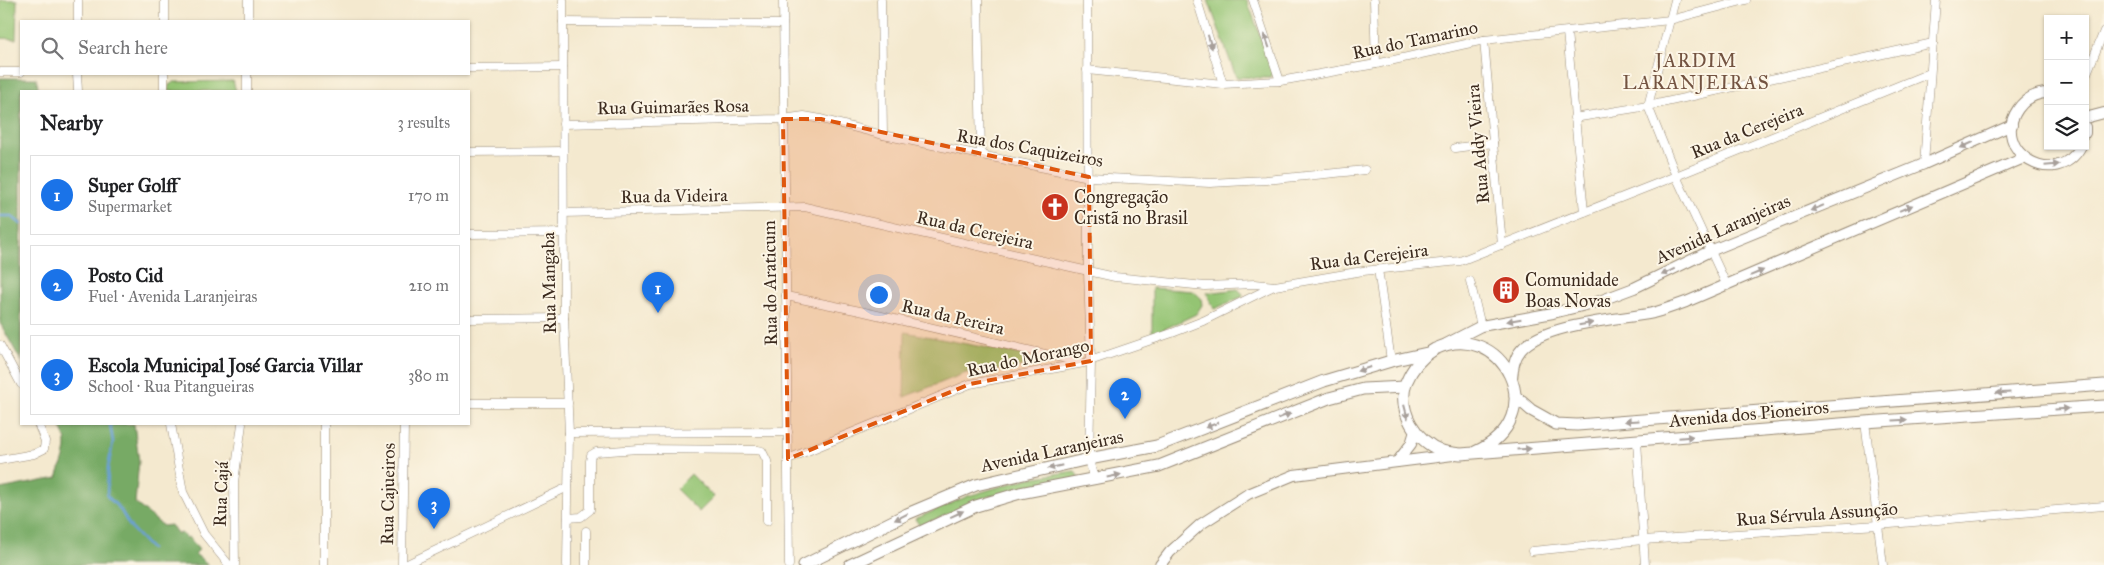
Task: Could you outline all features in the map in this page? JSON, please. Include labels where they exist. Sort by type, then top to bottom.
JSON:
[{"type":"main road","points":[[1461,454],[1443,452],[1427,444],[1415,431],[1407,418],[1404,402],[1405,387],[1414,368],[1428,353],[1442,346],[1456,343],[1470,344],[1483,348],[1495,356],[1505,366],[1512,379],[1515,396],[1514,411],[1505,431],[1489,446],[1475,452]]},
{"type":"main road","name":"Avenida Laranjeiras","points":[[804,565],[907,514],[976,485],[1089,459],[1158,446],[1286,395],[1390,360],[1428,353]]},
{"type":"main road","name":"Avenida dos Pioneiros","points":[[1515,396],[1531,410],[1550,422],[1577,425],[2104,385]]},
{"type":"main road","name":"Avenida Laranjeiras","points":[[850,565],[976,506],[1020,493],[1159,466],[1329,398],[1363,389],[1405,387]]},
{"type":"main road","name":"Avenida dos Pioneiros","points":[[1461,454],[1865,422],[2104,406]]},
{"type":"street","points":[[78,0],[78,20]]},
{"type":"street","points":[[165,0],[165,20]]},
{"type":"street","points":[[248,0],[248,20]]},
{"type":"street","name":"Rua Mangaba","points":[[562,0],[564,318],[569,433],[567,565]]},
{"type":"street","name":"Rua do Araticum","points":[[783,0],[789,565]]},
{"type":"street","points":[[880,0],[883,135]]},
{"type":"street","points":[[978,0],[981,155]]},
{"type":"street","points":[[1088,0],[1089,459],[1094,480]]},
{"type":"street","points":[[1197,0],[1223,84]]},
{"type":"street","points":[[1253,0],[1280,81]]},
{"type":"street","points":[[1374,0],[1376,64]]},
{"type":"street","points":[[1675,0],[1648,106],[1676,176],[1728,286]]},
{"type":"street","name":"Rua do Tamarino","points":[[1088,70],[1223,84],[1280,81],[1376,64],[1484,40],[1670,20],[1746,0]]},
{"type":"street","points":[[1924,164],[1936,0]]},
{"type":"street","points":[[562,22],[783,24]]},
{"type":"street","points":[[2089,70],[2102,42],[2104,31]]},
{"type":"street","points":[[1567,32],[1584,212]]},
{"type":"street","name":"Rua Addy Vieira","points":[[1484,40],[1502,246]]},
{"type":"street","points":[[1574,118],[1648,106],[1933,43]]},
{"type":"street","points":[[470,68],[562,68]]},
{"type":"street","points":[[0,72],[20,72]]},
{"type":"street","name":"Rua da Cerejeira","points":[[784,209],[805,207],[1115,277],[1205,286],[1255,284],[1275,286],[1378,269],[1460,261],[1502,246],[1930,73]]},
{"type":"street","points":[[77,75],[78,90]]},
{"type":"street","points":[[164,75],[164,90]]},
{"type":"street","points":[[247,75],[247,90]]},
{"type":"street","points":[[2044,94],[2031,97],[2022,104],[2015,114],[2012,125],[2013,139],[2024,158],[2034,164],[2058,165],[2069,160],[2078,150]]},
{"type":"street","points":[[2089,117],[2104,113]]},
{"type":"street","name":"Rua dos Caquizeiros","points":[[783,119],[804,116],[821,119],[883,135],[1089,176],[1210,182],[1266,180],[1365,170]]},
{"type":"street","name":"Rua Guimarães Rosa","points":[[563,124],[783,119]]},
{"type":"street","name":"Avenida Laranjeiras","points":[[1442,346],[1481,326],[1553,313],[1594,303],[1634,288],[1710,251],[1924,164],[2012,125]]},
{"type":"street","points":[[1455,148],[1493,143]]},
{"type":"street","points":[[470,152],[563,151]]},
{"type":"street","points":[[1512,379],[1514,362],[1522,350],[1546,334],[1562,328],[1655,312],[1728,286],[2024,158]]},
{"type":"street","name":"Rua da Videira","points":[[564,213],[784,209]]},
{"type":"street","points":[[470,234],[564,233]]},
{"type":"street","points":[[1378,269],[1390,360]]},
{"type":"street","points":[[1470,281],[1481,326]]},
{"type":"street","name":"Rua do Morango","points":[[788,459],[970,384],[1088,362],[1202,321],[1275,286]]},
{"type":"street","name":"Rua da Pereira","points":[[786,296],[1088,362]]},
{"type":"street","points":[[470,319],[564,318]]},
{"type":"street","points":[[0,345],[20,382]]},
{"type":"street","points":[[470,403],[568,403]]},
{"type":"street","points":[[1865,422],[1883,565]]},
{"type":"street","points":[[0,460],[34,454],[44,449],[45,441],[38,425]]},
{"type":"street","points":[[171,425],[183,492],[204,534],[229,565]]},
{"type":"street","name":"Rua Cajá","points":[[235,565],[234,482],[242,425]]},
{"type":"street","points":[[324,425],[324,565]]},
{"type":"street","name":"Rua Cajueiros","points":[[404,425],[404,565]]},
{"type":"street","points":[[1397,462],[1411,444],[1415,431]]},
{"type":"street","points":[[569,433],[788,432]]},
{"type":"street","points":[[1637,441],[1645,565]]},
{"type":"street","points":[[568,518],[581,517],[590,510],[590,462],[592,455],[596,452],[638,449],[758,450],[762,451],[767,461],[767,521]]},
{"type":"street","name":"Avenida dos Pioneiros","points":[[1160,565],[1170,552],[1201,524],[1248,494],[1294,475],[1461,454]]},
{"type":"street","points":[[404,565],[568,487]]},
{"type":"street","name":"Rua Sérvula Assunção","points":[[1532,551],[1644,540],[1878,525],[2104,506]]},
{"type":"street","points":[[586,531],[586,565]]},
{"type":"highlighted area","points":[[783,119],[821,119],[1089,177],[1091,361],[970,384],[788,459]]},
{"type":"green space","points":[[0,0],[17,0],[16,39],[0,38]]},
{"type":"green space","points":[[1208,0],[1247,0],[1273,70],[1271,76],[1267,78],[1236,77]]},
{"type":"green space","points":[[0,78],[36,78],[39,90],[20,90],[20,359],[0,323]]},
{"type":"green space","points":[[233,81],[236,90],[169,90],[169,85],[174,82]]},
{"type":"green space","points":[[1152,288],[1193,291],[1201,298],[1202,305],[1196,314],[1152,335]]},
{"type":"green space","points":[[1238,289],[1243,294],[1242,297],[1214,309],[1207,293]]},
{"type":"green space","points":[[905,332],[1024,355],[1027,358],[1025,365],[1016,368],[966,373],[904,397]]},
{"type":"green space","points":[[60,425],[134,425],[139,461],[135,503],[163,526],[171,525],[178,534],[181,533],[187,538],[189,537],[199,550],[195,554],[209,565],[0,565],[0,489],[57,478],[66,451],[63,431]]},
{"type":"green space","points":[[1075,471],[1079,478],[989,496],[920,526],[915,519],[968,496],[1029,478]]},
{"type":"green space","points":[[691,474],[714,497],[699,512],[676,489]]},
{"type":"waterway","points":[[0,216],[11,216],[20,223]]},
{"type":"waterway","points":[[110,425],[113,442],[108,468],[107,496],[120,509],[131,528],[151,549]]},
{"type":"place","name":"Congregação Cristã no Brasil","points":[[1055,207]]},
{"type":"place","name":"Comunidade Boas Novas","points":[[1506,290]]},
{"type":"place","name":"Super Golff","points":[[658,313]]},
{"type":"place","name":"Posto Cid","points":[[1125,419]]},
{"type":"place","name":"Escola Municipal José Garcia Villar","points":[[434,529]]},
{"type":"district","name":"JARDIM LARANJEIRAS","points":[[1696,71]]}]
